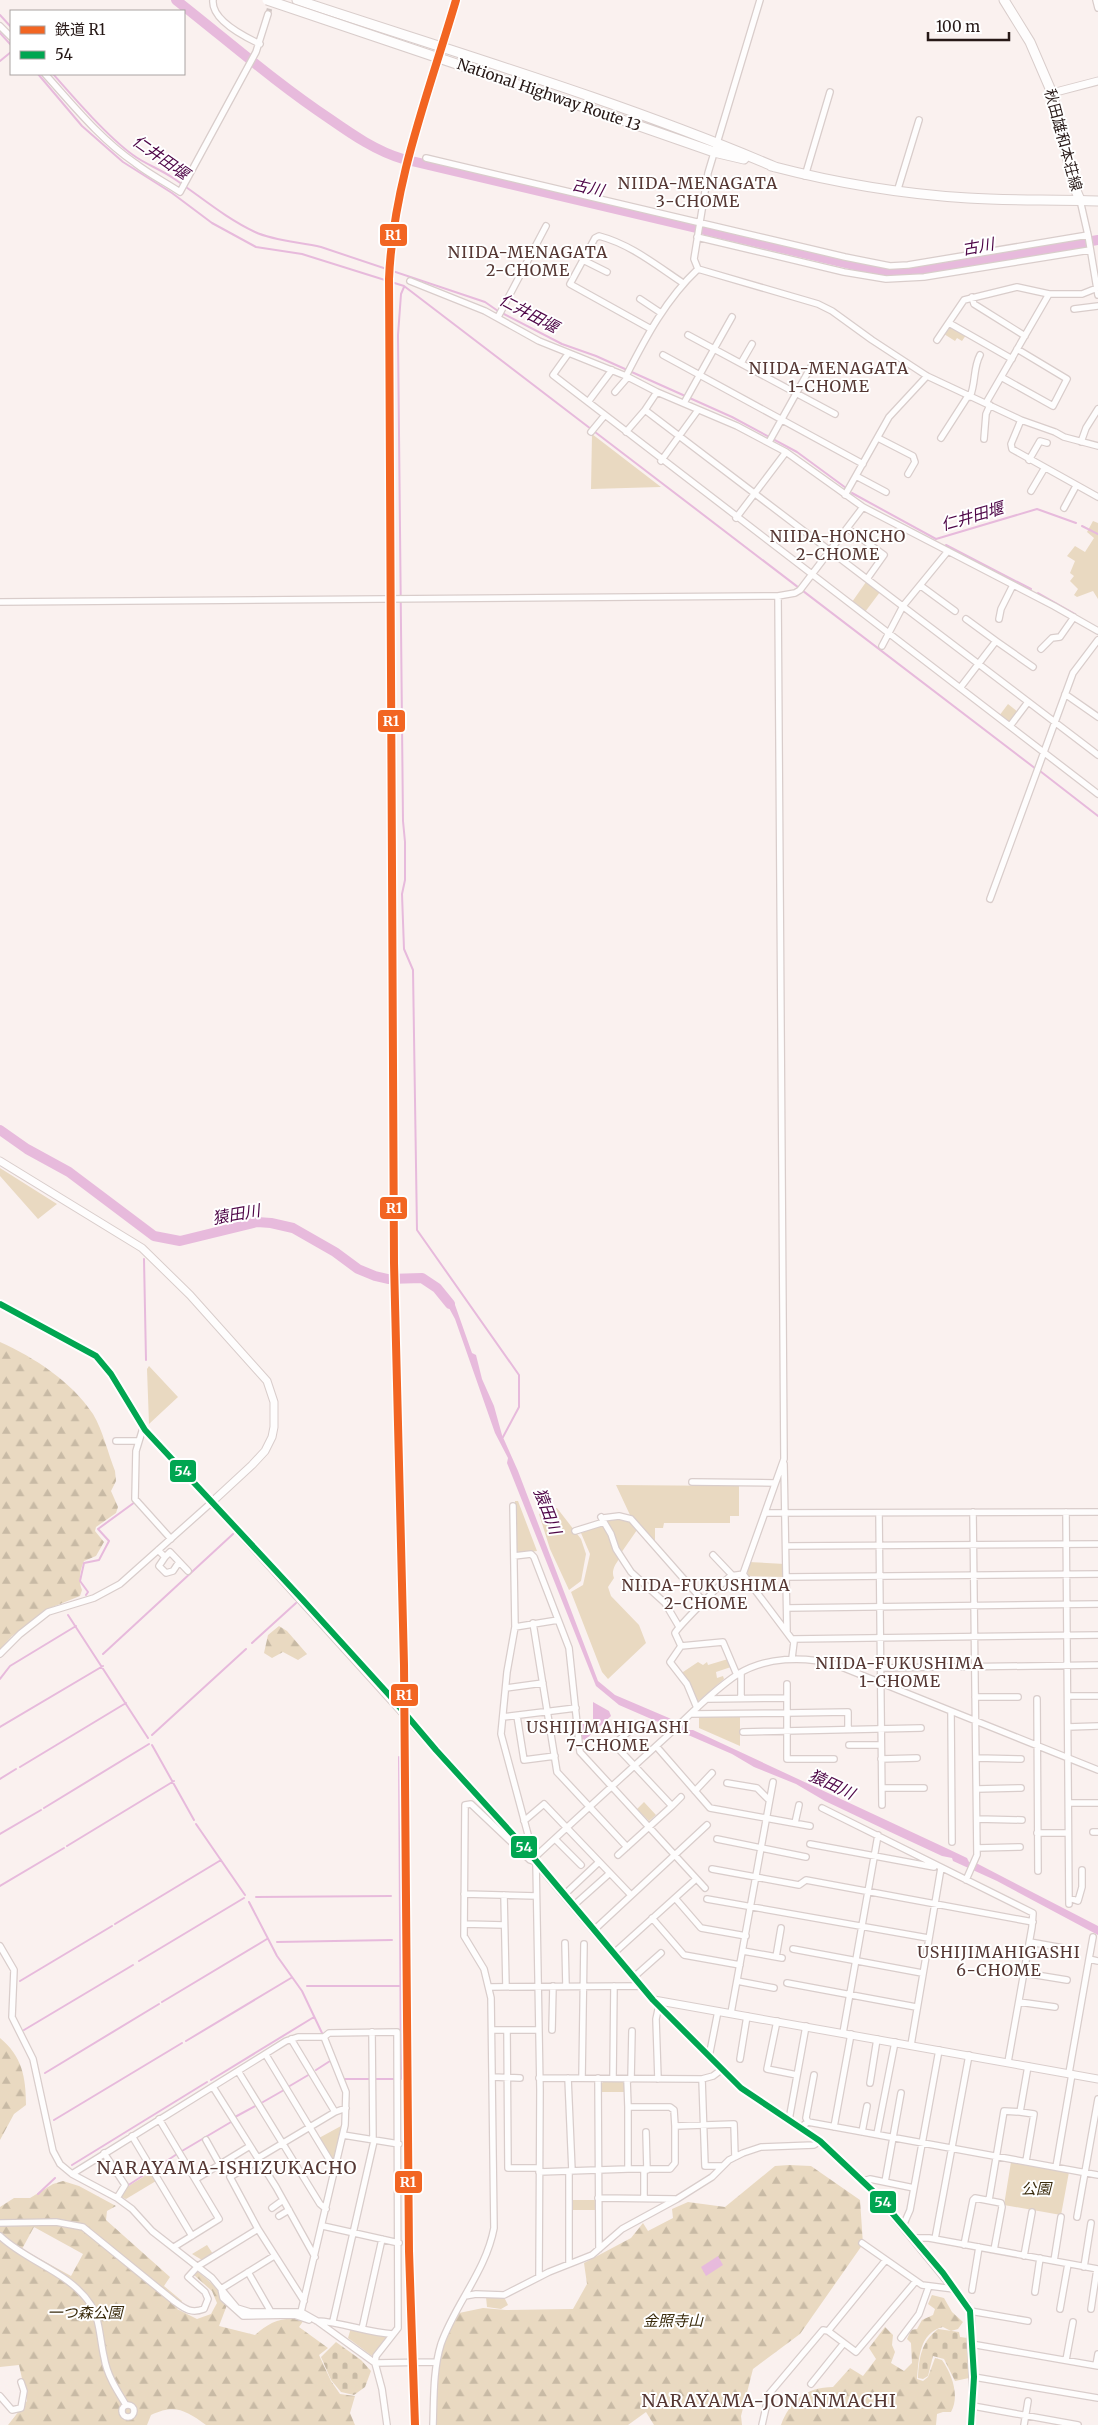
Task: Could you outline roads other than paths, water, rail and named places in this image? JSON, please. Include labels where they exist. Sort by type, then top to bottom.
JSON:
[{"type":"main road","name":"National Highway Route 13","points":[[267,0],[714,152],[805,176],[897,192],[968,198],[1098,201]]},
{"type":"main road","name":"National Highway Route 13","points":[[297,0],[632,112],[716,142],[775,167]]},
{"type":"main road","name":"秋田雄和本荘線","points":[[1004,0],[1030,42],[1052,93],[1074,186],[1080,200]]},
{"type":"street","points":[[213,0],[213,6],[218,15],[246,38],[260,44]]},
{"type":"street","points":[[698,269],[694,259],[708,173],[760,0]]},
{"type":"street","points":[[1096,0],[1098,8]]},
{"type":"street","points":[[46,75],[114,146],[135,163],[180,192],[260,44],[268,14]]},
{"type":"street","points":[[0,26],[10,36]]},
{"type":"street","points":[[1052,93],[1098,81]]},
{"type":"street","points":[[805,176],[830,92]]},
{"type":"street","points":[[897,192],[919,120]]},
{"type":"street","points":[[426,158],[699,225],[890,266],[927,263],[1088,236]]},
{"type":"street","points":[[1080,200],[1098,295]]},
{"type":"street","points":[[498,317],[546,226]]},
{"type":"street","points":[[651,329],[570,284],[595,238],[599,236],[605,237],[629,247],[683,283]]},
{"type":"street","points":[[697,236],[844,272],[886,279],[924,277],[1090,248]]},
{"type":"street","points":[[583,260],[607,272]]},
{"type":"street","points":[[615,392],[627,376],[661,313],[683,283],[698,269]]},
{"type":"street","points":[[698,269],[818,304],[832,311],[927,376],[1021,420],[1081,442],[1098,446]]},
{"type":"street","points":[[410,281],[498,317],[539,341],[568,354],[627,376],[657,392],[686,399],[698,410],[769,442],[786,452],[864,507],[1098,631]]},
{"type":"street","points":[[937,340],[964,300],[972,297],[1017,287],[1049,294],[1082,294],[1097,288]]},
{"type":"street","points":[[984,439],[988,404],[1001,377],[1049,294]]},
{"type":"street","points":[[972,297],[974,304],[1025,336]]},
{"type":"street","points":[[640,299],[661,313]]},
{"type":"street","points":[[1074,309],[1098,306]]},
{"type":"street","points":[[686,399],[732,317]]},
{"type":"street","points":[[949,323],[1012,359]]},
{"type":"street","points":[[688,335],[835,414]]},
{"type":"street","points":[[741,363],[752,344]]},
{"type":"street","points":[[1001,377],[1052,406],[1067,379],[1017,349]]},
{"type":"street","points":[[568,354],[553,375],[811,576],[1098,794]]},
{"type":"street","points":[[663,355],[863,464]]},
{"type":"street","points":[[941,438],[976,382],[974,369],[980,355]]},
{"type":"street","points":[[769,442],[812,365]]},
{"type":"street","points":[[588,402],[612,370]]},
{"type":"street","points":[[845,495],[889,417],[927,376]]},
{"type":"street","points":[[626,432],[645,410],[657,392]]},
{"type":"street","points":[[1081,442],[1086,428],[1098,408]]},
{"type":"street","points":[[645,410],[1098,755]]},
{"type":"street","points":[[662,461],[698,410]]},
{"type":"street","points":[[593,430],[605,415]]},
{"type":"street","points":[[1021,420],[1011,444],[1012,449],[1044,469],[1098,497]]},
{"type":"street","points":[[878,438],[913,456],[915,462],[908,474]]},
{"type":"street","points":[[1029,460],[1040,442],[1047,443]]},
{"type":"street","points":[[736,518],[786,452]]},
{"type":"street","points":[[1031,491],[1044,469]]},
{"type":"street","points":[[856,476],[886,492]]},
{"type":"street","points":[[1064,508],[1076,486]]},
{"type":"street","points":[[0,602],[778,596],[795,593],[801,588],[864,507]]},
{"type":"street","points":[[847,528],[884,555],[868,579]]},
{"type":"street","points":[[882,646],[903,606],[948,551]]},
{"type":"street","points":[[999,619],[1001,609],[1013,585]]},
{"type":"street","points":[[921,586],[955,611]]},
{"type":"street","points":[[778,596],[784,1460],[787,1514],[787,1632]]},
{"type":"street","points":[[1041,649],[1052,638],[1060,637],[1074,617]]},
{"type":"street","points":[[966,619],[1033,667]]},
{"type":"street","points":[[990,900],[1065,694],[1079,662],[1098,640]]},
{"type":"street","points":[[960,688],[996,641]]},
{"type":"street","points":[[1065,694],[1098,717]]},
{"type":"street","points":[[1010,726],[1028,702]]},
{"type":"street","points":[[0,1161],[142,1248],[190,1295],[267,1381],[274,1402],[275,1416],[272,1437],[265,1451],[171,1539],[112,1589],[89,1600],[48,1612],[20,1634],[0,1654]]},
{"type":"street","points":[[0,1304],[96,1356],[111,1374],[143,1428],[391,1696],[528,1850],[641,1986],[721,2070],[741,2088],[789,2120],[805,2125],[834,2127],[878,2134],[1098,2175]]},
{"type":"street","points":[[143,1428],[134,1469],[135,1499],[171,1539]]},
{"type":"street","points":[[116,1441],[139,1441]]},
{"type":"street","points":[[742,1574],[784,1460]]},
{"type":"street","points":[[692,1482],[775,1483]]},
{"type":"street","points":[[513,1506],[515,1627],[506,1672],[504,1718],[501,1734],[502,1744],[530,1842],[528,1850]]},
{"type":"street","points":[[966,1880],[976,1860],[977,1848],[973,1512]]},
{"type":"street","points":[[1066,1512],[1069,1901],[1078,1901],[1082,1887],[1082,1870]]},
{"type":"street","points":[[765,1513],[1098,1512]]},
{"type":"street","points":[[879,1513],[882,1805]]},
{"type":"street","points":[[574,1531],[602,1519],[620,1516],[632,1519],[704,1603]]},
{"type":"street","points":[[602,1519],[611,1534],[616,1549],[630,1572],[664,1603],[678,1625]]},
{"type":"street","points":[[787,1546],[1098,1544]]},
{"type":"street","points":[[158,1550],[165,1557]]},
{"type":"street","points":[[179,1562],[173,1571],[166,1573],[159,1566],[170,1552],[188,1571]]},
{"type":"street","points":[[514,1556],[531,1554],[534,1557],[569,1648],[580,1752],[705,1888]]},
{"type":"street","points":[[713,1555],[732,1576]]},
{"type":"street","points":[[681,1646],[675,1632],[678,1625],[732,1576],[742,1574]]},
{"type":"street","points":[[742,1574],[793,1639],[792,1658]]},
{"type":"street","points":[[787,1578],[1098,1574]]},
{"type":"street","points":[[787,1608],[1098,1604]]},
{"type":"street","points":[[515,1627],[558,1620]]},
{"type":"street","points":[[534,1623],[557,1772],[627,1847]]},
{"type":"street","points":[[793,1639],[1098,1635]]},
{"type":"street","points":[[681,1646],[723,1642],[739,1674],[741,1698]]},
{"type":"street","points":[[681,1646],[670,1662],[687,1684],[697,1708]]},
{"type":"street","points":[[539,2277],[539,2078],[535,1860],[589,1806],[697,1708],[739,1674],[768,1663],[792,1658],[819,1660],[834,1664],[1098,1770]]},
{"type":"street","points":[[881,1668],[1098,1665]]},
{"type":"street","points":[[506,1688],[543,1683]]},
{"type":"street","points":[[787,1684],[787,1760],[834,1759]]},
{"type":"street","points":[[1068,1696],[1098,1696]]},
{"type":"street","points":[[975,1697],[1018,1697]]},
{"type":"street","points":[[708,1699],[787,1698]]},
{"type":"street","points":[[1037,1699],[1038,1871]]},
{"type":"street","points":[[504,1718],[576,1708]]},
{"type":"street","points":[[691,1714],[848,1712],[848,1729]]},
{"type":"street","points":[[951,1712],[952,1842]]},
{"type":"street","points":[[517,1716],[524,1760],[554,1756]]},
{"type":"street","points":[[1068,1727],[1098,1726]]},
{"type":"street","points":[[742,1732],[921,1728]]},
{"type":"street","points":[[632,1729],[614,1744],[672,1806]]},
{"type":"street","points":[[849,1745],[881,1745]]},
{"type":"street","points":[[656,1746],[710,1808],[810,1826]]},
{"type":"street","points":[[881,1759],[916,1758]]},
{"type":"street","points":[[976,1758],[1021,1758]]},
{"type":"street","points":[[695,1791],[712,1773]]},
{"type":"street","points":[[731,2013],[773,1782]]},
{"type":"street","points":[[727,1783],[757,1788],[769,1800]]},
{"type":"street","points":[[882,1788],[924,1788]]},
{"type":"street","points":[[977,1790],[1021,1788]]},
{"type":"street","points":[[618,1855],[681,1797]]},
{"type":"street","points":[[1068,1802],[1098,1803]]},
{"type":"street","points":[[433,2425],[434,2362],[486,2256],[494,2228],[493,2077],[490,1987],[484,1969],[464,1936],[465,1805],[471,1804],[530,1860],[535,1860]]},
{"type":"street","points":[[524,1821],[544,1804],[631,1895]]},
{"type":"street","points":[[795,1824],[798,1805]]},
{"type":"street","points":[[822,1808],[1032,1913],[1030,1942],[1008,2062]]},
{"type":"street","points":[[977,1819],[1022,1820]]},
{"type":"street","points":[[594,1930],[707,1825]]},
{"type":"street","points":[[1038,1833],[1068,1833]]},
{"type":"street","points":[[834,2127],[847,2033],[849,1994],[878,1835]]},
{"type":"street","points":[[555,1839],[581,1865]]},
{"type":"street","points":[[717,1839],[806,1857]]},
{"type":"street","points":[[810,1844],[941,1868]]},
{"type":"street","points":[[977,1848],[1020,1847]]},
{"type":"street","points":[[564,1895],[599,1862]]},
{"type":"street","points":[[712,1868],[799,1885],[806,1880],[1032,1922]]},
{"type":"street","points":[[911,2045],[941,1868]]},
{"type":"street","points":[[573,1906],[610,1873]]},
{"type":"street","points":[[614,1953],[696,1879]]},
{"type":"street","points":[[464,1894],[536,1896]]},
{"type":"street","points":[[504,1895],[506,1987]]},
{"type":"street","points":[[674,1898],[701,1928],[746,1936]]},
{"type":"street","points":[[707,1899],[928,1938]]},
{"type":"street","points":[[652,1918],[684,1955],[740,1965]]},
{"type":"street","points":[[464,1924],[504,1925]]},
{"type":"street","points":[[743,1951],[779,1957],[781,1928]]},
{"type":"street","points":[[1056,2167],[1093,1938]]},
{"type":"street","points":[[1030,1942],[1074,1950]]},
{"type":"street","points":[[565,1943],[566,1986]]},
{"type":"street","points":[[582,2078],[584,1944]]},
{"type":"street","points":[[0,1946],[14,1970],[12,2017],[33,2059],[53,2151],[60,2164],[72,2174],[117,2198],[132,2209],[152,2230],[212,2278],[238,2308],[250,2312],[301,2312],[333,2332],[375,2363],[434,2362]]},
{"type":"street","points":[[793,1949],[922,1973]]},
{"type":"street","points":[[634,1977],[661,1953]]},
{"type":"street","points":[[1089,1959],[1098,1961]]},
{"type":"street","points":[[1024,1973],[1067,1980]]},
{"type":"street","points":[[737,1981],[774,1988]]},
{"type":"street","points":[[787,1983],[916,2007]]},
{"type":"street","points":[[552,2030],[553,1986]]},
{"type":"street","points":[[613,2078],[614,1986]]},
{"type":"street","points":[[490,1987],[641,1986]]},
{"type":"street","points":[[656,2002],[718,2010],[1098,2079]]},
{"type":"street","points":[[656,2002],[658,2079]]},
{"type":"street","points":[[1019,2002],[1055,2008]]},
{"type":"street","points":[[709,2057],[718,2010]]},
{"type":"street","points":[[740,2059],[747,2016]]},
{"type":"street","points":[[777,2021],[767,2069],[797,2075]]},
{"type":"street","points":[[789,2120],[806,2026]]},
{"type":"street","points":[[492,2030],[538,2030]]},
{"type":"street","points":[[507,2030],[508,2168],[570,2171],[670,2169],[675,2163],[674,2110],[670,2107],[628,2107]]},
{"type":"street","points":[[628,2169],[628,2107],[632,2031]]},
{"type":"street","points":[[334,2321],[374,2141],[372,2032]]},
{"type":"street","points":[[72,2174],[291,2039],[298,2037],[324,2037],[330,2033],[397,2032],[399,2144],[398,2328],[376,2356],[375,2363],[382,2389],[387,2425]]},
{"type":"street","points":[[301,2312],[323,2226],[343,2135],[346,2108],[346,2092],[324,2037]]},
{"type":"street","points":[[291,2039],[335,2112]]},
{"type":"street","points":[[870,2083],[877,2039]]},
{"type":"street","points":[[878,2134],[895,2042]]},
{"type":"street","points":[[903,2226],[910,2210],[939,2050]]},
{"type":"street","points":[[266,2055],[335,2169]]},
{"type":"street","points":[[935,2239],[969,2055]]},
{"type":"street","points":[[1020,2112],[1028,2066]]},
{"type":"street","points":[[539,2078],[702,2079],[713,2076],[721,2070]]},
{"type":"street","points":[[238,2071],[320,2204],[326,2209]]},
{"type":"street","points":[[805,2125],[814,2075]]},
{"type":"street","points":[[493,2077],[520,2078]]},
{"type":"street","points":[[568,2078],[569,2264]]},
{"type":"street","points":[[598,2078],[599,2249]]},
{"type":"street","points":[[702,2079],[705,2166],[722,2166]]},
{"type":"street","points":[[213,2087],[283,2200],[315,2257]]},
{"type":"street","points":[[885,2182],[901,2094]]},
{"type":"street","points":[[1077,2217],[1098,2099]]},
{"type":"street","points":[[862,2132],[867,2106]]},
{"type":"street","points":[[304,2301],[274,2256],[230,2177],[335,2112],[346,2108]]},
{"type":"street","points":[[989,2200],[1004,2111],[1034,2114],[1026,2162]]},
{"type":"street","points":[[159,2119],[219,2219],[174,2247]]},
{"type":"street","points":[[674,2126],[734,2124],[735,2157]]},
{"type":"street","points":[[805,2125],[863,2181],[914,2238],[970,2311],[974,2377],[971,2425]]},
{"type":"street","points":[[644,2198],[646,2132]]},
{"type":"street","points":[[343,2135],[399,2144]]},
{"type":"street","points":[[132,2136],[192,2236]]},
{"type":"street","points":[[206,2140],[220,2165]]},
{"type":"street","points":[[465,2296],[476,2294],[504,2295],[539,2277],[592,2255],[622,2229],[677,2199],[712,2177],[722,2166],[735,2157],[761,2147],[814,2146],[820,2141]]},
{"type":"street","points":[[196,2179],[250,2146]]},
{"type":"street","points":[[104,2153],[125,2185],[117,2198]]},
{"type":"street","points":[[863,2181],[870,2179],[914,2188]]},
{"type":"street","points":[[598,2198],[677,2199]]},
{"type":"street","points":[[964,2244],[974,2198],[989,2200],[1001,2203],[1002,2206],[994,2250]]},
{"type":"street","points":[[272,2208],[283,2200]]},
{"type":"street","points":[[279,2216],[289,2210]]},
{"type":"street","points":[[1024,2256],[1032,2212]]},
{"type":"street","points":[[1054,2261],[1061,2217]]},
{"type":"street","points":[[0,2223],[56,2222],[83,2227],[180,2305],[196,2312],[204,2309],[208,2299],[205,2292],[188,2277],[198,2266],[258,2229]]},
{"type":"street","points":[[1084,2266],[1091,2223]]},
{"type":"street","points":[[323,2226],[399,2243]]},
{"type":"street","points":[[0,2236],[10,2246],[57,2274],[74,2287],[91,2305],[99,2327],[107,2371],[113,2386],[126,2405]]},
{"type":"street","points":[[914,2238],[935,2239],[1098,2269],[1091,2310]]},
{"type":"street","points":[[362,2329],[382,2239]]},
{"type":"street","points":[[862,2243],[916,2281],[929,2286],[954,2289]]},
{"type":"street","points":[[972,2290],[979,2247]]},
{"type":"street","points":[[221,2289],[274,2256]]},
{"type":"street","points":[[1035,2292],[1040,2258]]},
{"type":"street","points":[[828,2331],[886,2261]]},
{"type":"street","points":[[1060,2309],[1068,2264]]},
{"type":"street","points":[[248,2272],[271,2312]]},
{"type":"street","points":[[762,2425],[770,2394],[823,2330],[828,2331],[856,2352],[916,2281]]},
{"type":"street","points":[[901,2338],[919,2314],[929,2286]]},
{"type":"street","points":[[221,2289],[224,2298],[236,2312],[243,2316],[299,2316],[333,2332]]},
{"type":"street","points":[[970,2311],[1028,2322]]},
{"type":"street","points":[[317,2321],[334,2321],[380,2334],[393,2334]]},
{"type":"street","points":[[1066,2360],[1073,2322]]},
{"type":"street","points":[[811,2384],[844,2343]]},
{"type":"street","points":[[971,2344],[1097,2365],[1098,2354]]},
{"type":"street","points":[[974,2377],[1098,2398]]},
{"type":"street","points":[[0,2396],[12,2410],[21,2408],[24,2391],[21,2382]]},
{"type":"street","points":[[1024,2425],[1028,2402]]},
{"type":"street","points":[[973,2406],[1078,2425]]},
{"type":"waterway","name":"古川","points":[[176,0],[271,76],[347,131],[383,152],[403,159],[875,270],[898,271],[947,267],[1098,240]]},
{"type":"waterway","name":"仁井田堰","points":[[0,15],[10,26]]},
{"type":"waterway","points":[[0,33],[10,44]]},
{"type":"waterway","points":[[0,61],[10,53]]},
{"type":"waterway","points":[[39,75],[82,126],[123,162],[172,193],[212,223],[256,247],[302,254],[404,286],[591,429]]},
{"type":"waterway","name":"仁井田堰","points":[[54,75],[92,117],[123,147],[173,178],[223,214],[255,232],[270,237],[321,247],[485,302],[498,311]]},
{"type":"waterway","points":[[404,287],[401,294],[398,335],[403,821],[405,842],[405,880],[402,894],[404,949],[413,970],[417,1230],[519,1375],[519,1407],[503,1437]]},
{"type":"waterway","name":"仁井田堰","points":[[502,313],[562,344],[596,356],[732,417],[797,452],[846,488]]},
{"type":"waterway","points":[[595,432],[1036,769]]},
{"type":"waterway","name":"仁井田堰","points":[[852,493],[936,539],[1037,509],[1076,523]]},
{"type":"waterway","name":"仁井田堰","points":[[1082,526],[1098,534]]},
{"type":"waterway","points":[[946,545],[1031,589]]},
{"type":"waterway","points":[[1038,593],[1075,614]]},
{"type":"waterway","points":[[1040,771],[1098,816]]},
{"type":"waterway","name":"猿田川","points":[[0,1130],[27,1149],[69,1172],[154,1236],[180,1241],[257,1222],[293,1228],[335,1252],[358,1269],[375,1276],[388,1279],[422,1278],[437,1288],[450,1304]]},
{"type":"waterway","points":[[144,1259],[146,1360]]},
{"type":"waterway","points":[[86,1595],[88,1592],[80,1581],[84,1563],[99,1560],[109,1541],[98,1529],[135,1502]]},
{"type":"waterway","points":[[103,1654],[233,1534]]},
{"type":"waterway","points":[[252,1643],[296,1603]]},
{"type":"waterway","points":[[68,1615],[148,1738]]},
{"type":"waterway","points":[[0,1679],[10,1666],[76,1626]]},
{"type":"waterway","points":[[152,1735],[246,1649]]},
{"type":"waterway","points":[[0,1727],[103,1666]]},
{"type":"waterway","points":[[20,1767],[126,1703]]},
{"type":"waterway","points":[[44,1808],[149,1744]]},
{"type":"waterway","points":[[152,1745],[194,1820]]},
{"type":"waterway","points":[[399,1757],[401,2079]]},
{"type":"waterway","points":[[0,1779],[16,1769]]},
{"type":"waterway","points":[[67,1846],[174,1781]]},
{"type":"waterway","points":[[0,1834],[41,1810]]},
{"type":"waterway","points":[[196,1824],[245,1895]]},
{"type":"waterway","points":[[0,1886],[64,1848]]},
{"type":"waterway","points":[[115,1924],[221,1860]]},
{"type":"waterway","points":[[256,1897],[391,1896]]},
{"type":"waterway","points":[[139,1961],[244,1898]]},
{"type":"waterway","points":[[249,1902],[277,1956],[302,1991],[322,2033]]},
{"type":"waterway","points":[[20,1981],[112,1926]]},
{"type":"waterway","points":[[162,2002],[267,1939]]},
{"type":"waterway","points":[[277,1942],[392,1940]]},
{"type":"waterway","points":[[24,2030],[133,1965]]},
{"type":"waterway","points":[[186,2041],[291,1978]]},
{"type":"waterway","points":[[307,1986],[400,1986]]},
{"type":"waterway","points":[[45,2073],[159,2004]]},
{"type":"waterway","points":[[211,2080],[314,2017]]},
{"type":"waterway","points":[[54,2120],[182,2043]]},
{"type":"waterway","points":[[316,2070],[330,2061]]},
{"type":"waterway","points":[[288,2087],[310,2074]]},
{"type":"waterway","points":[[343,2079],[370,2079]]},
{"type":"waterway","points":[[376,2079],[395,2079]]},
{"type":"waterway","points":[[72,2165],[207,2082]]},
{"type":"waterway","points":[[263,2102],[284,2090]]},
{"type":"waterway","points":[[235,2117],[257,2105]]},
{"type":"waterway","points":[[182,2151],[231,2122]]},
{"type":"waterway","points":[[156,2168],[177,2154]]},
{"type":"waterway","points":[[127,2186],[150,2171]]},
{"type":"waterway","points":[[38,2194],[55,2178]]},
{"type":"tunnel","points":[[268,14],[272,0]]},
{"type":"rail line","name":"R1","points":[[415,2425],[409,2251],[404,1665],[394,1263],[389,279],[397,207],[405,172],[456,0]]},
{"type":"district","name":"NIIDA-MENAGATA 3-CHOME","points":[[698,192]]},
{"type":"district","name":"NIIDA-MENAGATA 2-CHOME","points":[[528,261]]},
{"type":"district","name":"NIIDA-MENAGATA 1-CHOME","points":[[829,377]]},
{"type":"district","name":"NIIDA-HONCHO 2-CHOME","points":[[838,545]]},
{"type":"district","name":"NIIDA-FUKUSHIMA 2-CHOME","points":[[706,1594]]},
{"type":"district","name":"NIIDA-FUKUSHIMA 1-CHOME","points":[[900,1672]]},
{"type":"district","name":"USHIJIMAHIGASHI 7-CHOME","points":[[608,1736]]},
{"type":"district","name":"USHIJIMAHIGASHI 6-CHOME","points":[[999,1961]]},
{"type":"district","name":"NARAYAMA-ISHIZUKACHO","points":[[227,2168]]},
{"type":"district","name":"NARAYAMA-JONANMACHI","points":[[769,2401]]},
{"type":"park label","name":"公園","points":[[1036,2189]]},
{"type":"park label","name":"一つ森公園","points":[[85,2313]]},
{"type":"park label","name":"金照寺山","points":[[673,2321]]}]
